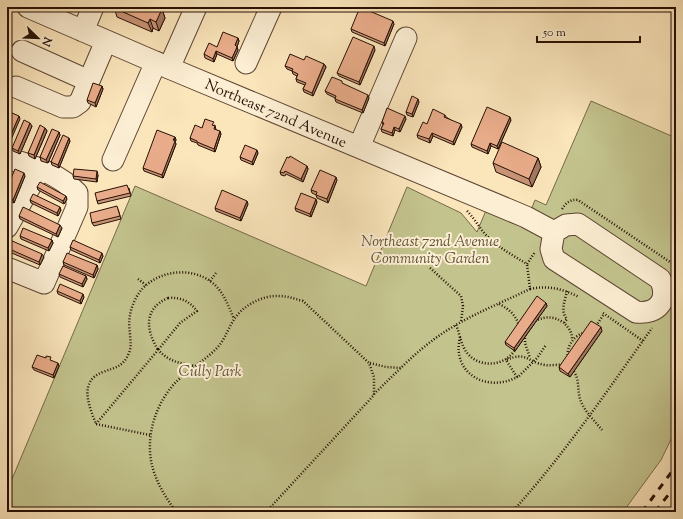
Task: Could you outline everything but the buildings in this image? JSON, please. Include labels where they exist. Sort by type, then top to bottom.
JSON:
[{"type":"street","name":"Northeast 72nd Avenue","points":[[28,7],[162,65],[526,217],[554,232]]},
{"type":"street","points":[[83,31],[93,7]]},
{"type":"street","points":[[113,160],[162,65],[196,7]]},
{"type":"street","points":[[246,63],[271,7]]},
{"type":"street","points":[[359,147],[406,38]]},
{"type":"street","points":[[16,87],[63,107],[73,107],[80,102],[106,41]]},
{"type":"street","points":[[22,51],[89,80]]},
{"type":"street","points":[[7,158],[49,172],[67,182],[77,193],[77,208],[44,282],[7,268]]},
{"type":"street","points":[[7,227],[40,169]]},
{"type":"street","points":[[578,224],[625,243],[660,279],[664,291],[660,304],[649,312],[636,312],[554,259],[551,249],[554,232],[566,225],[578,224]]},
{"type":"path","points":[[527,264],[530,289]]},
{"type":"path","points":[[430,268],[461,296],[463,306],[461,322]]},
{"type":"path","points":[[96,424],[88,403],[88,388],[97,375],[119,366],[126,359],[130,351],[132,341],[129,315],[135,299],[146,285],[160,276],[177,272],[194,274],[210,281],[222,293],[234,319]]},
{"type":"path","points":[[210,281],[216,273]]},
{"type":"path","points":[[138,279],[146,285]]},
{"type":"path","points":[[266,512],[374,394],[416,354],[442,333],[499,303],[530,289],[549,287],[567,291],[586,301],[596,287]]},
{"type":"path","points":[[564,323],[568,319],[565,316],[563,307],[567,291]]},
{"type":"path","points":[[176,512],[159,486],[151,462],[150,435],[157,410],[176,381],[216,349],[224,339],[234,319],[242,310],[252,303],[265,298],[278,296],[290,297],[303,301],[369,363],[374,377],[374,394]]},
{"type":"path","points":[[96,424],[158,350],[180,323],[197,311],[192,304],[185,300],[168,298],[161,301],[151,314],[148,326],[151,339],[158,350],[166,358],[178,363],[195,366]]},
{"type":"path","points":[[499,303],[514,315],[519,329]]},
{"type":"path","points":[[598,310],[643,341]]},
{"type":"path","points":[[595,327],[604,314]]},
{"type":"path","points":[[532,324],[542,318],[549,317],[557,319],[569,327],[572,333],[572,339],[567,353],[572,370],[578,379],[580,397],[584,407],[602,430]]},
{"type":"path","points":[[512,512],[558,458],[656,323]]},
{"type":"path","points":[[456,325],[460,334],[462,345],[468,354],[476,360],[486,364],[497,363],[514,356],[522,356],[530,358],[538,364],[547,366],[562,365],[572,370]]},
{"type":"path","points":[[527,331],[525,335],[525,343],[530,358]]},
{"type":"path","points":[[572,339],[585,332],[591,333]]},
{"type":"path","points":[[460,334],[458,346],[459,358],[465,369],[474,377],[485,382],[496,384],[508,382],[518,377],[537,358],[546,345]]},
{"type":"path","points":[[506,360],[514,352],[518,343]]},
{"type":"path","points":[[506,360],[518,377]]},
{"type":"path","points":[[369,363],[386,367],[401,368]]},
{"type":"path","points":[[96,424],[150,435]]},
{"type":"green space","name":"Cully Park","points":[[591,101],[676,138],[676,429],[661,460],[623,512],[7,512],[7,491],[135,186],[366,286],[407,187],[461,213],[477,232],[487,208],[525,225],[535,200],[546,205]]},
{"type":"railway","points":[[642,512],[676,466]]},
{"type":"railway","points":[[655,512],[676,485]]},
{"type":"park label","name":"Northeast 72nd Avenue Community Garden","points":[[430,250]]}]
